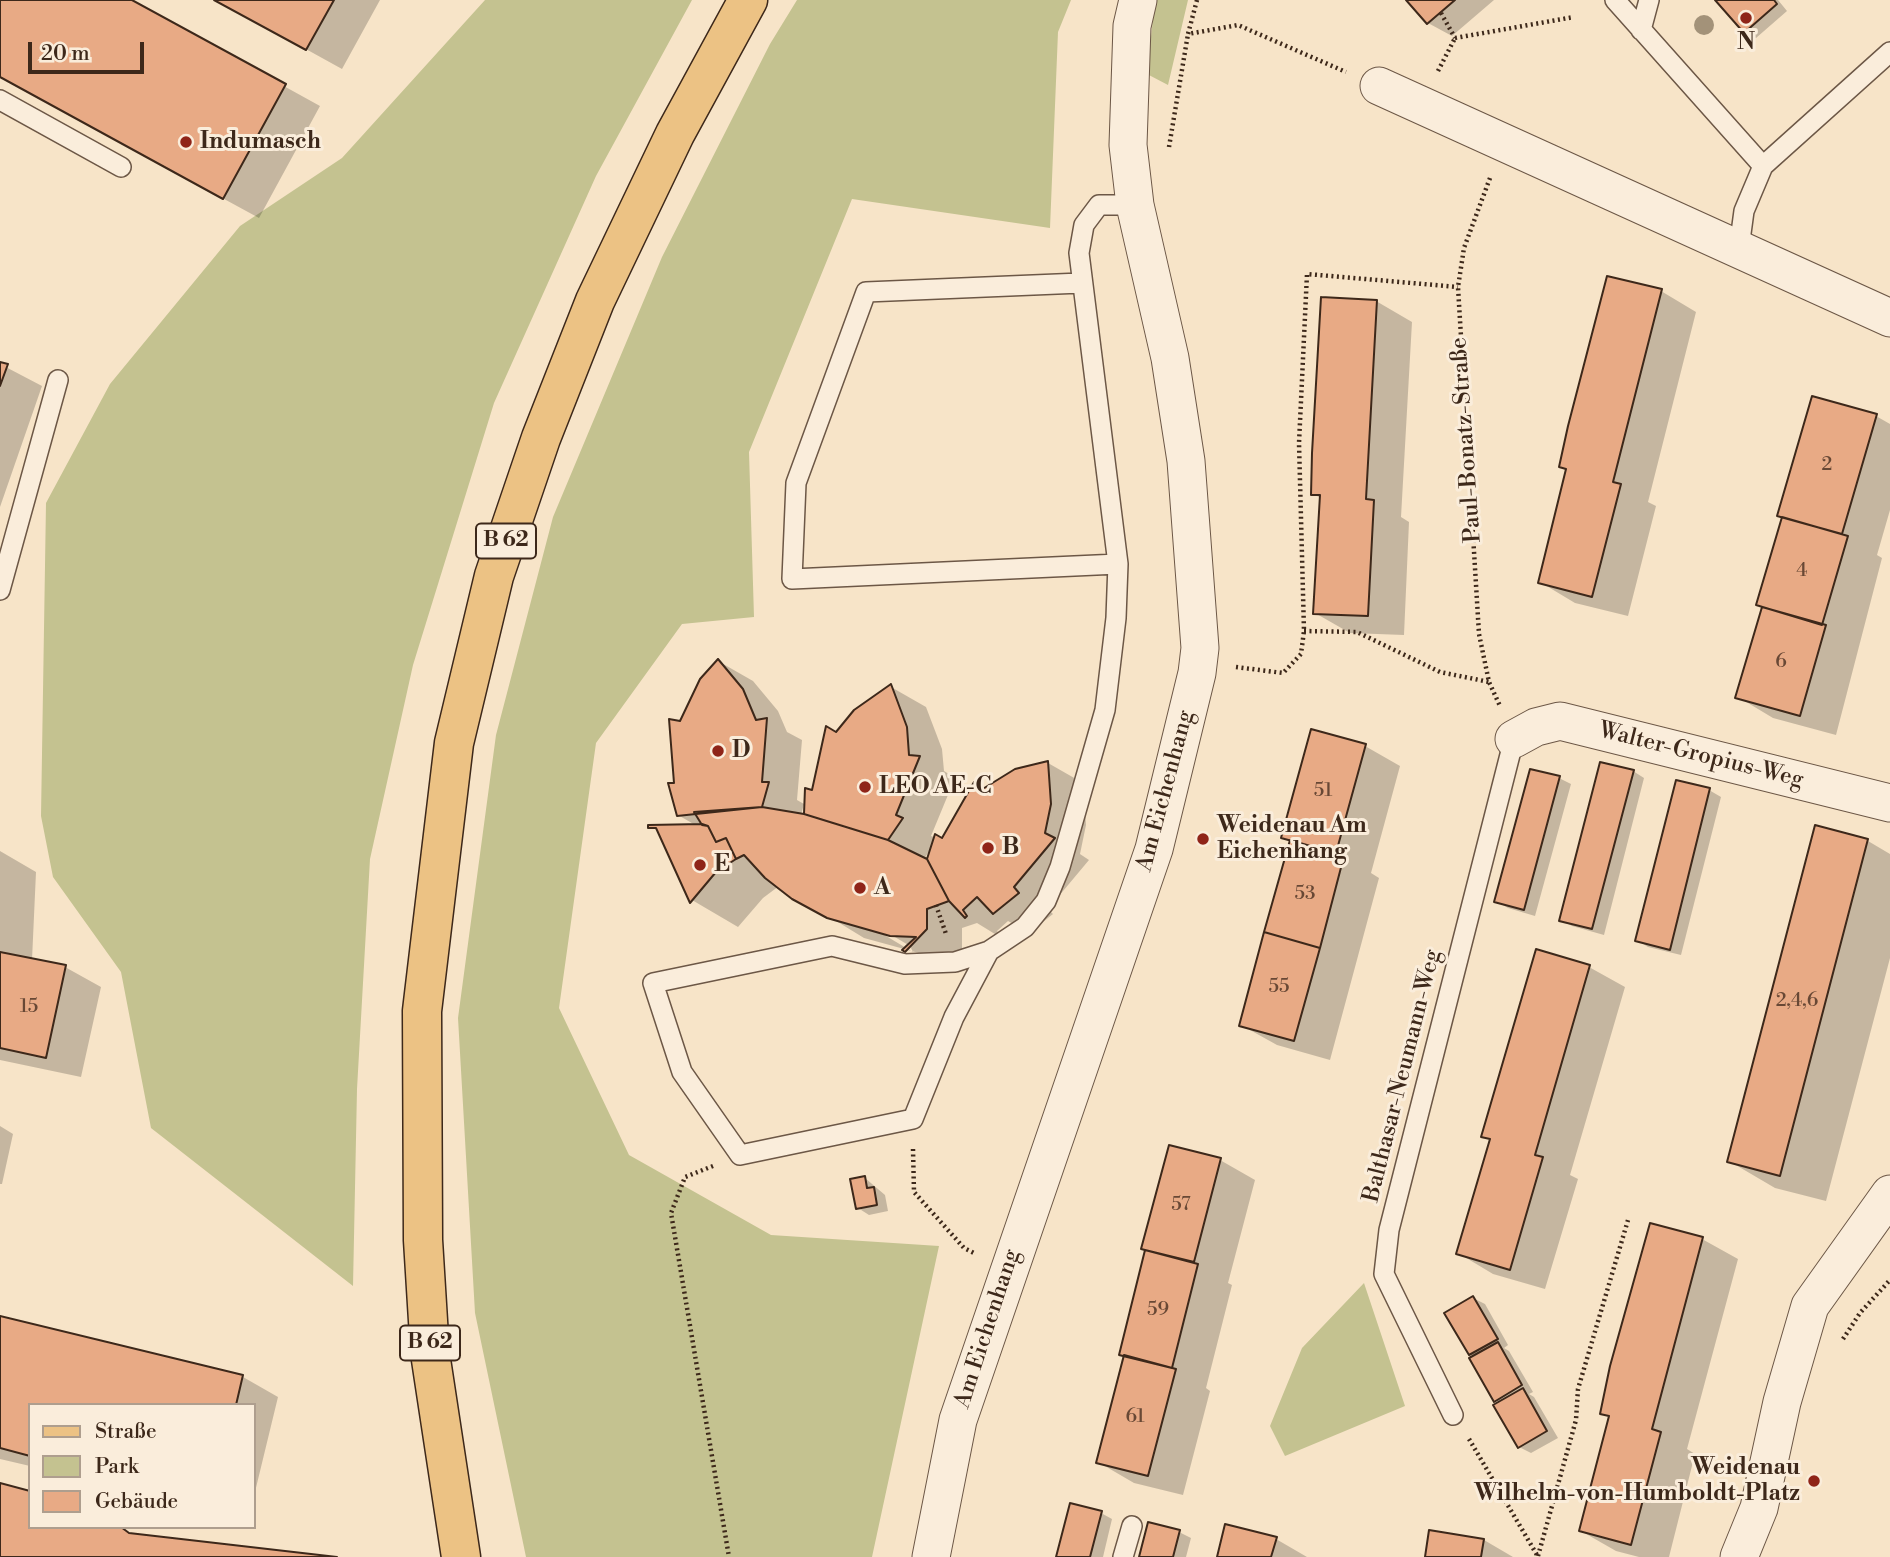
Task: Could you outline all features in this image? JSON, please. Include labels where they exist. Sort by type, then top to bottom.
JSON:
[{"type":"main road","name":"B 62","points":[[461,1557],[430,1353],[423,1240],[422,1011],[454,743],[494,576],[541,438],[595,300],[675,134],[748,0]]},
{"type":"street","name":"Am Eichenhang","points":[[930,1557],[958,1420],[1154,849],[1198,673],[1200,648],[1186,461],[1170,358],[1135,205],[1128,145],[1132,26],[1138,0]]},
{"type":"street","points":[[1379,86],[1890,318]]},
{"type":"street","name":"Walter-Gropius-Weg","points":[[1514,739],[1536,727],[1560,721],[1890,803]]},
{"type":"street","points":[[1739,1557],[1759,1508],[1782,1402],[1810,1306],[1890,1194]]},
{"type":"lane","points":[[1615,0],[1763,166]]},
{"type":"lane","points":[[1641,30],[1649,0]]},
{"type":"lane","points":[[1739,248],[1744,211],[1763,166],[1890,52]]},
{"type":"lane","points":[[0,100],[121,167]]},
{"type":"lane","points":[[989,951],[954,1017],[913,1119],[740,1155],[682,1072],[653,982],[832,946],[905,964],[955,962],[989,951],[1026,927],[1046,901],[1060,867],[1105,710],[1116,618],[1118,564],[1079,253],[1084,225],[1100,205],[1135,205]]},
{"type":"lane","points":[[1081,283],[866,292],[796,483],[792,579],[1118,564]]},
{"type":"lane","points":[[0,590],[58,380]]},
{"type":"lane","name":"Balthasar-Neumann-Weg","points":[[1458,1422],[1384,1273],[1389,1230],[1514,739]]},
{"type":"lane","points":[[1124,1557],[1132,1526]]},
{"type":"path","points":[[1197,0],[1188,34],[1238,25],[1379,86]]},
{"type":"path","points":[[1441,13],[1455,38],[1574,18]]},
{"type":"path","name":"Paul-Bonatz-Straße","points":[[1505,142],[1464,248],[1458,287],[1479,634],[1489,682],[1514,739]]},
{"type":"path","points":[[1232,667],[1283,673],[1301,654],[1304,631],[1299,443],[1307,274],[1458,287]]},
{"type":"path","points":[[1304,631],[1357,632],[1440,672],[1489,682]]},
{"type":"path","points":[[913,1119],[914,1192],[964,1248],[1008,1269]]},
{"type":"path","points":[[729,1557],[671,1213],[685,1177],[740,1155]]},
{"type":"path","points":[[1538,1556],[1576,1420],[1578,1389],[1628,1220]]},
{"type":"path","points":[[1458,1422],[1538,1556]]},
{"type":"green space","points":[[485,0],[692,0],[596,176],[494,403],[413,665],[370,859],[357,1089],[353,1286],[151,1128],[121,972],[53,877],[41,816],[46,503],[110,384],[240,226],[342,158]]},
{"type":"green space","points":[[797,0],[1071,0],[1058,32],[1050,228],[852,199],[749,452],[754,617],[682,624],[596,743],[559,1008],[629,1155],[771,1235],[939,1246],[872,1557],[526,1557],[475,1313],[458,1018],[496,735],[553,517],[662,257],[770,44]]},
{"type":"green space","points":[[1155,0],[1188,0],[1168,85],[1147,74]]},
{"type":"green space","points":[[1364,1283],[1405,1406],[1285,1456],[1270,1426],[1302,1348]]},
{"type":"building","name":"Indumasch","points":[[0,0],[132,0],[286,84],[223,199],[0,77]]},
{"type":"building","points":[[214,0],[334,0],[306,50]]},
{"type":"building","points":[[1406,0],[1455,0],[1427,24]]},
{"type":"building","name":"N","points":[[1715,0],[1774,0],[1777,4],[1744,33]]},
{"type":"building","points":[[1607,276],[1662,289],[1613,482],[1621,484],[1592,597],[1538,583],[1566,469],[1559,467],[1568,426]]},
{"type":"building","points":[[1321,297],[1377,300],[1366,499],[1374,500],[1368,616],[1313,614],[1320,495],[1311,495],[1312,453]]},
{"type":"building","points":[[0,362],[8,364],[0,386]]},
{"type":"building","points":[[1812,396],[1877,414],[1842,534],[1777,516]]},
{"type":"building","points":[[1782,517],[1848,536],[1822,625],[1756,605]]},
{"type":"building","points":[[1762,607],[1826,625],[1800,716],[1735,698]]},
{"type":"building","name":"D","points":[[718,659],[743,689],[756,720],[767,718],[762,782],[769,782],[762,807],[677,816],[668,783],[674,783],[669,719],[680,721],[700,679]]},
{"type":"building","points":[[891,684],[907,727],[909,755],[920,756],[896,815],[903,818],[888,840],[804,814],[805,788],[812,790],[826,726],[836,732],[854,710]]},
{"type":"building","points":[[1311,729],[1366,744],[1336,853],[1281,838]]},
{"type":"building","name":"B","points":[[1048,761],[1051,804],[1045,833],[1055,838],[1014,887],[1019,893],[993,914],[977,897],[963,910],[967,916],[965,918],[949,901],[927,859],[935,834],[942,838],[974,782],[981,790],[1015,769]]},
{"type":"building","points":[[1600,762],[1634,770],[1592,929],[1559,921]]},
{"type":"building","points":[[1530,769],[1560,776],[1524,910],[1494,902]]},
{"type":"building","points":[[1676,780],[1710,788],[1670,950],[1635,941]]},
{"type":"building","name":"A","points":[[762,807],[804,814],[888,840],[927,859],[949,901],[927,909],[927,929],[905,952],[902,950],[916,937],[890,936],[827,918],[792,899],[765,878],[744,855],[736,859],[726,838],[716,842],[708,826],[702,825],[694,812]]},
{"type":"building","name":"E","points":[[648,825],[708,826],[716,842],[726,838],[736,859],[716,872],[690,903],[656,828],[648,828]]},
{"type":"building","points":[[1815,825],[1868,839],[1780,1176],[1727,1162]]},
{"type":"building","points":[[1290,840],[1344,856],[1320,948],[1264,932]]},
{"type":"building","points":[[1264,932],[1320,948],[1294,1041],[1239,1026]]},
{"type":"building","points":[[1536,949],[1590,965],[1535,1155],[1543,1157],[1510,1270],[1456,1254],[1490,1139],[1481,1137]]},
{"type":"building","points":[[0,952],[66,965],[46,1058],[0,1048]]},
{"type":"building","points":[[1169,1145],[1221,1158],[1194,1262],[1141,1249]]},
{"type":"building","points":[[865,1176],[867,1188],[874,1187],[877,1205],[856,1209],[850,1179]]},
{"type":"building","points":[[1650,1223],[1703,1237],[1652,1429],[1661,1432],[1631,1545],[1579,1531],[1609,1416],[1600,1414],[1610,1366]]},
{"type":"building","points":[[1145,1250],[1198,1264],[1172,1368],[1119,1355]]},
{"type":"building","points":[[1473,1296],[1498,1339],[1469,1355],[1444,1313]]},
{"type":"building","points":[[0,1316],[243,1375],[236,1403],[28,1403],[28,1455],[0,1448]]},
{"type":"building","points":[[1498,1342],[1522,1385],[1494,1402],[1469,1358]]},
{"type":"building","points":[[1124,1355],[1176,1369],[1148,1476],[1096,1463]]},
{"type":"building","points":[[1523,1388],[1547,1431],[1518,1448],[1493,1405]]},
{"type":"building","points":[[0,1483],[28,1490],[28,1529],[124,1529],[129,1533],[337,1557],[0,1557]]},
{"type":"building","points":[[1070,1503],[1102,1511],[1090,1557],[1056,1557]]},
{"type":"building","points":[[1148,1522],[1180,1530],[1173,1557],[1139,1557]]},
{"type":"building","points":[[1225,1524],[1277,1537],[1271,1557],[1217,1557]]},
{"type":"building","points":[[1429,1530],[1484,1539],[1481,1557],[1425,1557]]},
{"type":"place","name":"N","points":[[1746,18]]},
{"type":"place","name":"Indumasch","points":[[186,142]]},
{"type":"place","name":"D","points":[[718,751]]},
{"type":"place","name":"LEO AE-C","points":[[865,787]]},
{"type":"place","name":"Weidenau Am Eichenhang","points":[[1203,839]]},
{"type":"place","name":"B","points":[[988,848]]},
{"type":"place","name":"E","points":[[700,865]]},
{"type":"place","name":"A","points":[[860,888]]},
{"type":"place","name":"Weidenau Wilhelm-von-Humboldt-Platz","points":[[1814,1481]]}]
